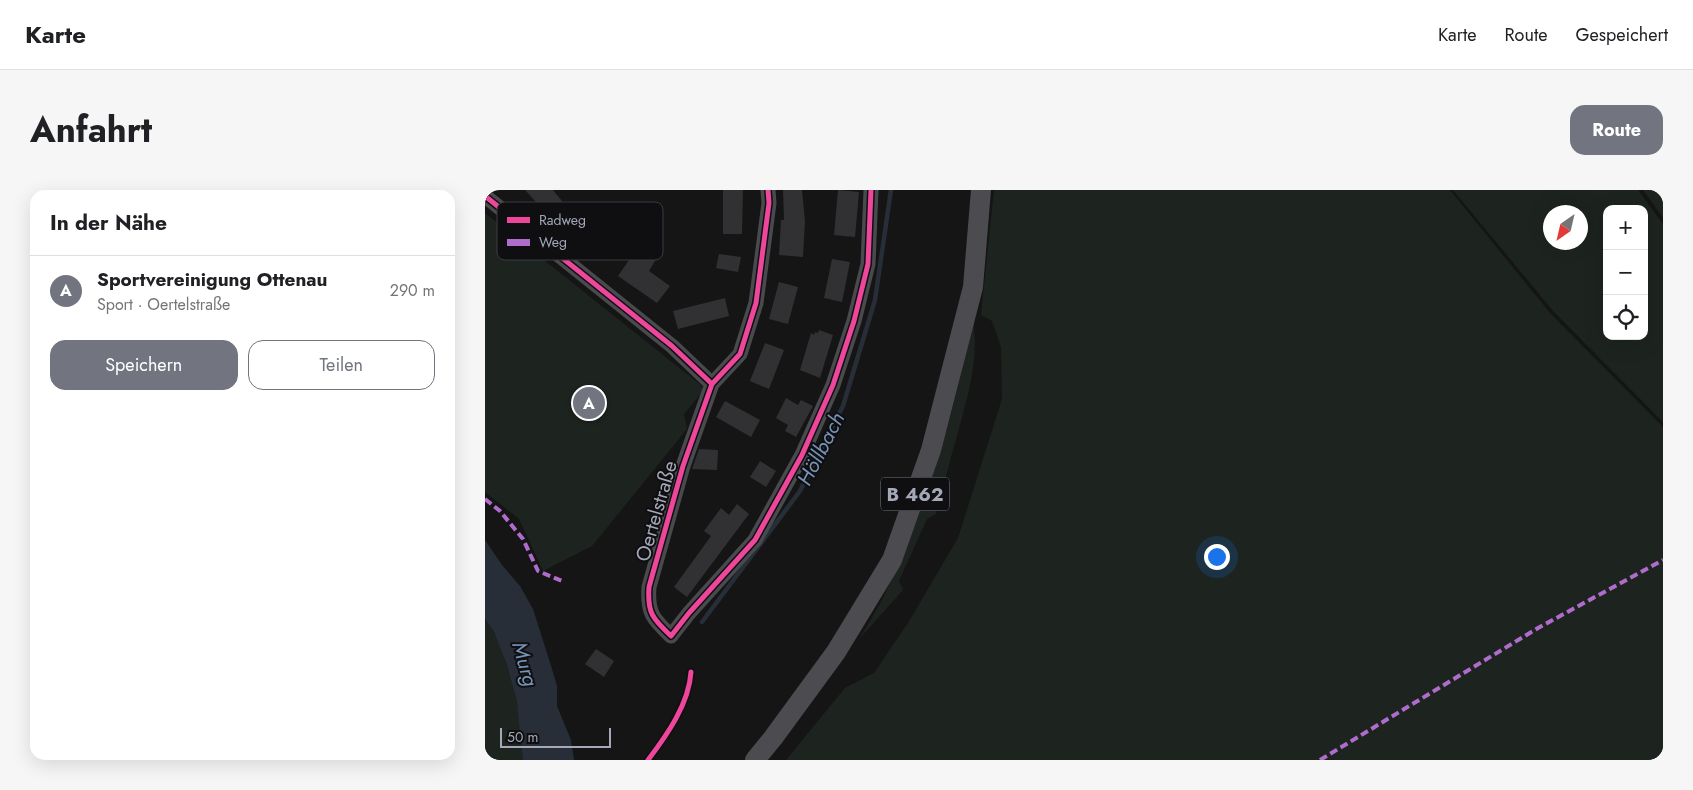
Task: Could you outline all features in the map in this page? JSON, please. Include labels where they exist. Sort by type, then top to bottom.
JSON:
[{"type":"main road","name":"B 462","points":[[755,760],[836,652],[892,560],[931,450],[973,288],[981,190]]},
{"type":"street","points":[[565,260],[672,346],[712,384],[739,354],[756,303],[769,203],[768,190]]},
{"type":"street","name":"Oertelstraße","points":[[712,384],[683,466],[649,587],[648,600],[651,614],[671,636],[689,613],[755,540],[802,455],[833,385],[854,321],[868,264],[871,190]]},
{"type":"street","points":[[485,196],[497,206]]},
{"type":"shaded area","points":[[994,190],[1450,190],[1550,313],[1663,427],[1663,760],[786,760],[845,688],[874,673],[908,623],[958,538],[1002,399],[1001,347],[992,321],[981,315]]},
{"type":"shaded area","points":[[1453,190],[1638,190],[1663,224],[1663,422],[1554,312]]},
{"type":"shaded area","points":[[1643,190],[1663,190],[1663,218]]},
{"type":"shaded area","points":[[485,213],[497,223],[497,260],[544,260],[702,386],[703,391],[684,414],[687,429],[592,546],[543,571],[519,519],[485,492]]},
{"type":"shaded area","points":[[972,317],[975,347],[972,378],[936,514],[927,519],[899,581],[903,590],[860,638],[889,585],[928,487],[958,386]]},
{"type":"shaded area","points":[[485,619],[503,651],[514,686],[523,760],[485,760]]},
{"type":"water","name":"Murg","points":[[485,540],[502,565],[520,586],[533,609],[557,686],[557,706],[571,740],[574,760],[523,760],[517,702],[507,664],[494,632],[485,619]]},
{"type":"building","points":[[525,190],[553,190],[562,201],[561,202],[536,202]]},
{"type":"building","points":[[723,190],[743,190],[742,234],[723,234]]},
{"type":"building","points":[[783,190],[802,190],[805,221],[803,257],[779,255],[781,220],[784,220]]},
{"type":"building","points":[[838,190],[859,192],[855,237],[834,235]]},
{"type":"building","points":[[719,254],[741,257],[738,272],[716,268]]},
{"type":"building","points":[[832,259],[850,262],[842,302],[824,298]]},
{"type":"building","points":[[629,260],[655,260],[649,271],[670,286],[657,303],[618,276]]},
{"type":"building","points":[[779,282],[798,287],[788,324],[769,319]]},
{"type":"building","points":[[725,298],[729,316],[678,329],[673,311]]},
{"type":"building","points":[[819,330],[833,335],[820,378],[800,370],[811,333],[814,335]]},
{"type":"building","points":[[765,343],[784,350],[769,389],[750,381]]},
{"type":"building","points":[[786,398],[798,405],[801,400],[813,406],[796,437],[785,431],[788,425],[776,418]]},
{"type":"building","points":[[725,401],[760,420],[751,437],[716,417]]},
{"type":"building","points":[[699,449],[718,450],[717,470],[692,469]]},
{"type":"building","points":[[760,461],[776,471],[766,487],[750,477]]},
{"type":"building","points":[[737,504],[749,514],[687,597],[674,587],[711,536],[704,531],[721,508],[729,515]]},
{"type":"building","points":[[596,649],[614,661],[604,677],[585,664]]},
{"type":"waterway","name":"Höllbach","points":[[702,622],[800,491],[843,406],[875,300],[891,190]]},
{"type":"marked path","points":[[485,499],[500,511],[523,539],[538,571],[562,581]]},
{"type":"marked path","points":[[1320,760],[1538,628],[1663,560]]},
{"type":"cycle path","points":[[768,190],[769,203],[756,303],[740,354],[712,384],[683,466],[649,587],[650,609],[656,620],[671,636],[689,613],[755,540],[802,455],[833,385],[854,321],[868,264],[871,190]]},
{"type":"cycle path","points":[[485,196],[497,206]]},
{"type":"cycle path","points":[[565,260],[672,346],[712,384]]},
{"type":"cycle path","points":[[648,760],[682,707],[691,672]]},
{"type":"place","name":"Sportvereinigung Ottenau","points":[[589,403]]}]
